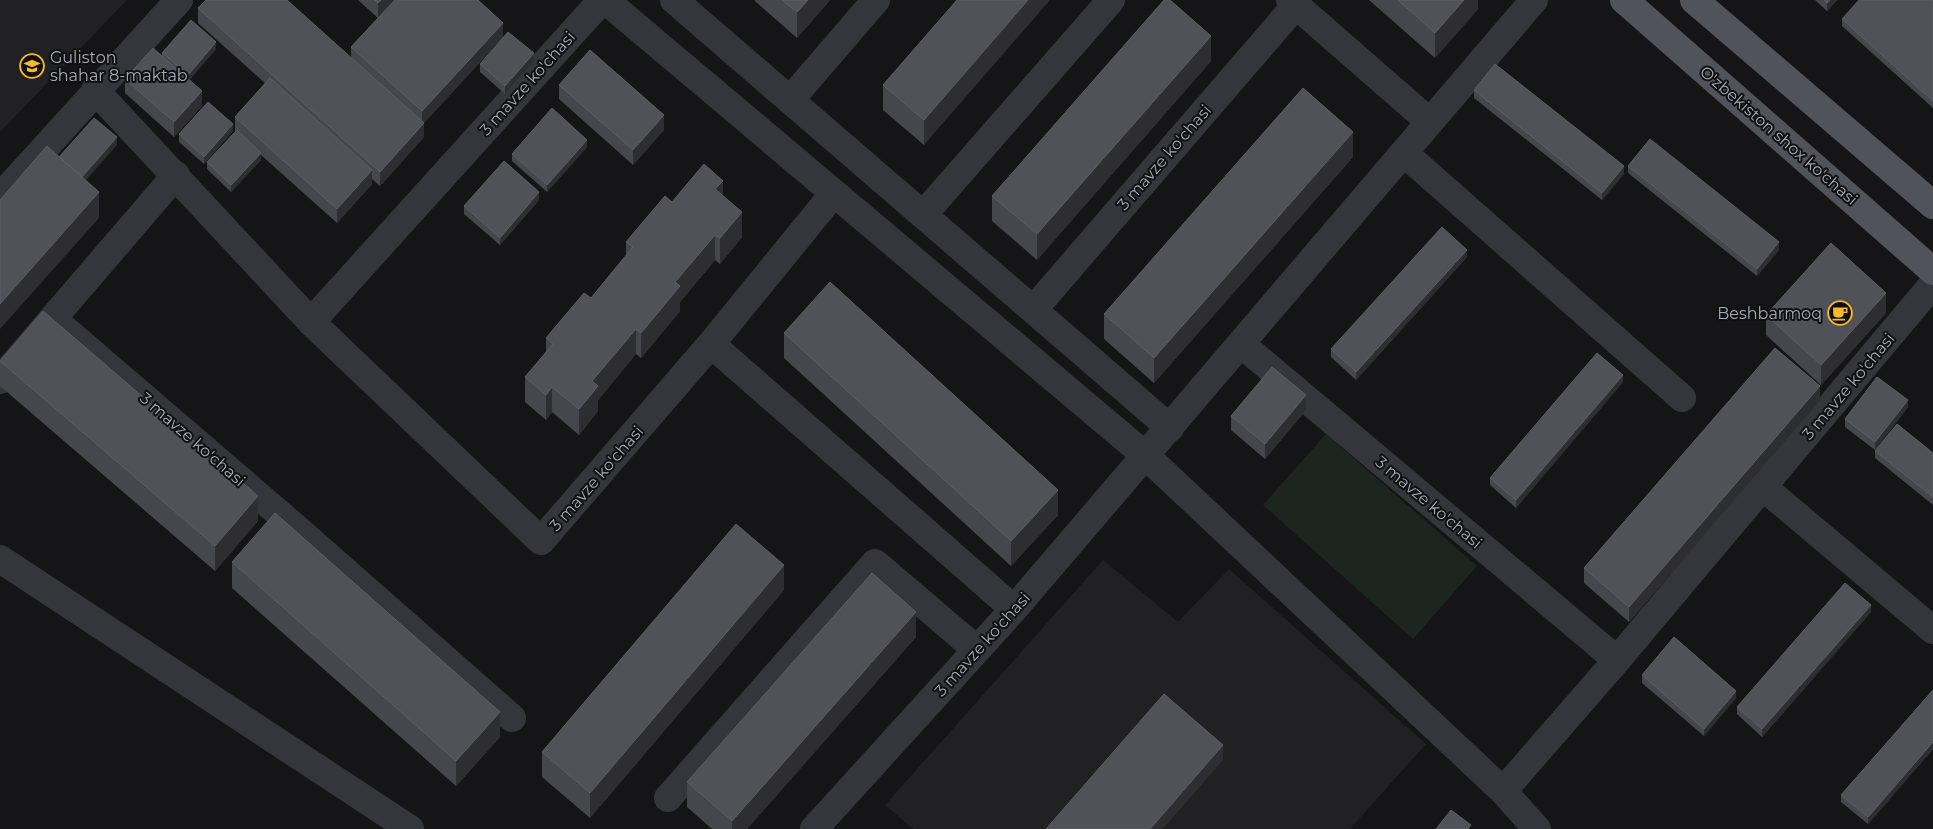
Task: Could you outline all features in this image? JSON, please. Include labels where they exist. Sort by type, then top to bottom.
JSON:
[{"type":"main road","name":"O'zbekiston shox ko'chasi","points":[[1624,0],[1933,271]]},
{"type":"main road","points":[[1694,0],[1933,205]]},
{"type":"street","points":[[0,197],[95,90],[179,0]]},
{"type":"street","points":[[604,0],[1146,456],[1503,791],[1537,829]]},
{"type":"street","name":"3 mavze ko'chasi","points":[[311,322],[604,0]]},
{"type":"street","points":[[674,0],[1170,428]]},
{"type":"street","points":[[790,100],[876,0]]},
{"type":"street","points":[[923,215],[1110,0]]},
{"type":"street","name":"3 mavze ko'chasi","points":[[814,829],[1014,609],[1534,0]]},
{"type":"street","name":"3 mavze ko'chasi","points":[[1033,310],[1293,2],[1430,122]]},
{"type":"street","name":"3 mavze ko'chasi","points":[[95,90],[311,322],[541,541],[711,344],[834,193]]},
{"type":"street","points":[[1404,153],[1682,398]]},
{"type":"street","points":[[0,380],[176,176]]},
{"type":"street","name":"3 mavze ko'chasi","points":[[1503,791],[1763,488],[1933,284]]},
{"type":"street","name":"3 mavze ko'chasi","points":[[53,319],[303,534],[512,718]]},
{"type":"street","points":[[711,344],[1014,609]]},
{"type":"street","name":"3 mavze ko'chasi","points":[[1241,344],[1617,660]]},
{"type":"street","points":[[1763,488],[1933,630]]},
{"type":"street","points":[[0,559],[410,829]]},
{"type":"street","points":[[668,798],[875,563],[977,650]]},
{"type":"shaded area","name":"Guliston shahar 8-maktab","points":[[0,0],[127,0],[0,132]]},
{"type":"shaded area","points":[[1326,434],[1477,566],[1413,639],[1263,505]]},
{"type":"shaded area","points":[[1103,560],[1178,622],[1229,569],[1426,744],[1350,829],[913,829],[885,805]]},
{"type":"building","points":[[206,0],[287,0],[424,123],[380,172],[198,8]]},
{"type":"building","points":[[395,0],[478,0],[503,23],[422,111],[351,47]]},
{"type":"building","points":[[782,0],[808,0],[797,12]]},
{"type":"building","points":[[957,0],[1028,0],[924,120],[883,85]]},
{"type":"building","points":[[1164,0],[1170,0],[1211,36],[1037,234],[992,196]]},
{"type":"building","points":[[1398,0],[1464,0],[1435,33]]},
{"type":"building","points":[[1859,0],[1933,0],[1933,101],[1842,19]]},
{"type":"building","points":[[191,20],[216,42],[188,75],[162,53]]},
{"type":"building","points":[[508,32],[534,53],[505,86],[480,64]]},
{"type":"building","points":[[153,48],[202,91],[174,122],[125,79]]},
{"type":"building","points":[[590,50],[664,115],[633,150],[559,85]]},
{"type":"building","points":[[1495,64],[1624,166],[1602,193],[1474,90]]},
{"type":"building","points":[[270,78],[372,170],[337,209],[235,117]]},
{"type":"building","points":[[1303,88],[1353,132],[1154,358],[1104,314]]},
{"type":"building","points":[[208,102],[233,124],[204,157],[179,134]]},
{"type":"building","points":[[552,108],[587,140],[547,185],[512,154]]},
{"type":"building","points":[[94,118],[117,137],[82,177],[59,157]]},
{"type":"building","points":[[237,130],[261,153],[231,185],[207,162]]},
{"type":"building","points":[[1650,139],[1779,242],[1757,269],[1628,166]]},
{"type":"building","points":[[47,146],[99,192],[0,304],[0,200]]},
{"type":"building","points":[[504,161],[539,192],[500,238],[464,206]]},
{"type":"building","points":[[704,164],[723,181],[715,189],[742,212],[720,238],[715,235],[675,282],[680,286],[641,333],[636,329],[592,381],[598,386],[579,409],[552,387],[546,395],[525,377],[553,344],[546,338],[584,293],[591,298],[633,247],[626,242],[665,196],[672,202]]},
{"type":"building","points":[[1442,227],[1467,250],[1356,372],[1331,349]]},
{"type":"building","points":[[1831,243],[1886,293],[1821,365],[1766,315]]},
{"type":"building","points":[[830,282],[1058,490],[1011,541],[784,333]]},
{"type":"building","points":[[43,311],[258,496],[215,546],[0,361]]},
{"type":"building","points":[[1775,348],[1820,386],[1629,607],[1584,568]]},
{"type":"building","points":[[1597,353],[1623,375],[1516,500],[1490,478]]},
{"type":"building","points":[[1272,367],[1306,395],[1265,444],[1231,416]]},
{"type":"building","points":[[1877,377],[1908,400],[1875,442],[1845,419]]},
{"type":"building","points":[[1897,424],[1933,453],[1933,497],[1875,451]]},
{"type":"building","points":[[275,513],[500,712],[456,761],[232,562]]},
{"type":"building","points":[[736,524],[784,565],[590,793],[542,752]]},
{"type":"building","points":[[872,573],[916,612],[732,821],[687,782]]},
{"type":"building","points":[[1845,583],[1871,605],[1762,729],[1737,707]]},
{"type":"building","points":[[1674,637],[1736,691],[1704,729],[1642,675]]},
{"type":"building","points":[[1933,690],[1933,742],[1868,817],[1841,795]]},
{"type":"building","points":[[1164,694],[1223,745],[1150,829],[1046,829]]},
{"type":"building","points":[[1451,810],[1471,825],[1468,829],[1436,829]]},
{"type":"place","name":"Guliston shahar 8-maktab","points":[[32,66]]},
{"type":"place","name":"Beshbarmoq","points":[[1840,313]]}]
